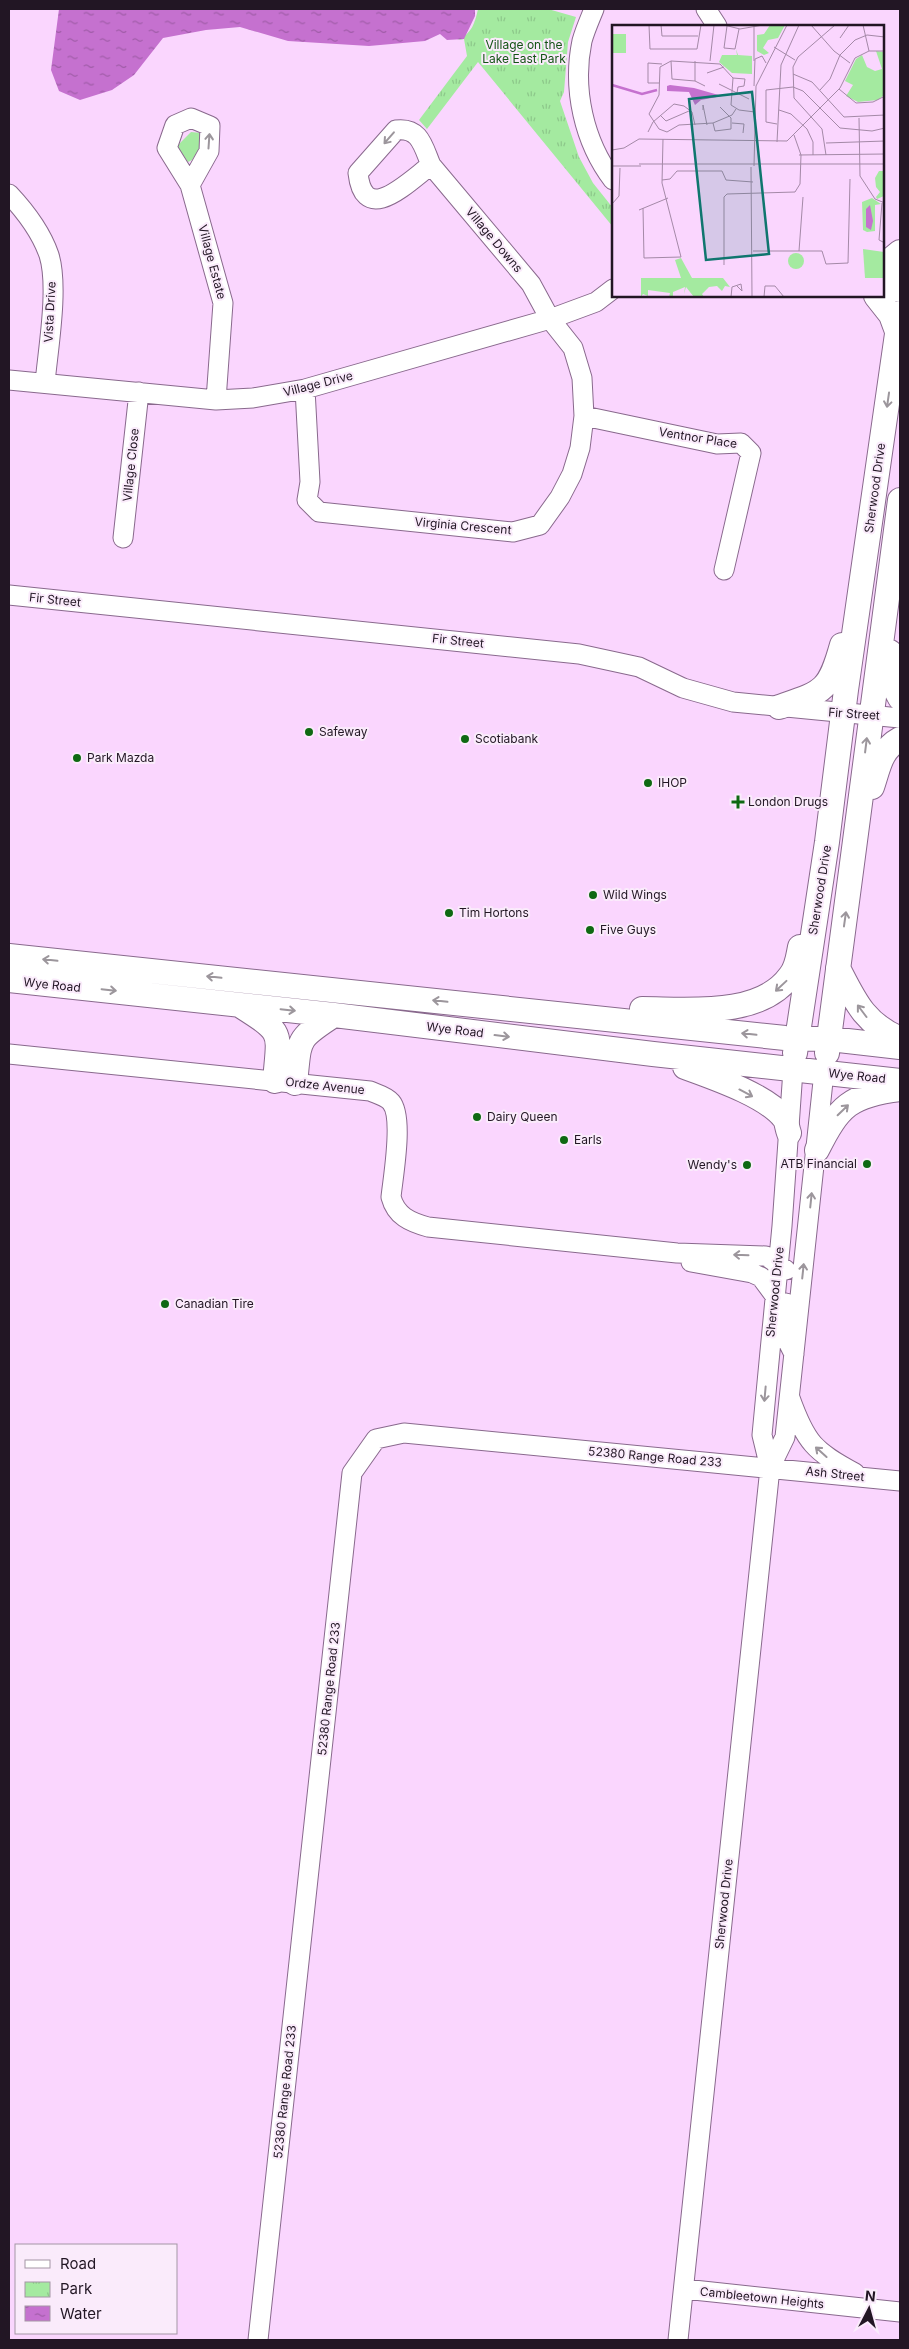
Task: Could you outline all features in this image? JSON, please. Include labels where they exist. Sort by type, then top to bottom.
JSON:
[{"type":"main road","points":[[884,265],[900,252]]},
{"type":"main road","points":[[878,298],[899,323]]},
{"type":"main road","name":"Sherwood Drive","points":[[793,1070],[827,842],[899,323]]},
{"type":"main road","name":"Sherwood Drive","points":[[824,1072],[830,1039],[900,500]]},
{"type":"main road","points":[[779,707],[812,696],[827,684],[840,653],[864,566]]},
{"type":"main road","points":[[887,606],[892,683],[900,698]]},
{"type":"main road","points":[[857,828],[880,759],[886,749],[900,739]]},
{"type":"main road","points":[[523,1010],[723,1008],[768,996],[778,989],[795,969],[805,930],[813,882],[827,842]]},
{"type":"main road","name":"Wye Road","points":[[9,956],[798,1039],[830,1039],[900,1047]]},
{"type":"main road","points":[[838,968],[857,1005],[870,1021],[887,1033],[900,1039]]},
{"type":"main road","name":"Wye Road","points":[[9,980],[237,1004],[652,1054],[900,1081]]},
{"type":"main road","points":[[237,1004],[266,1022],[276,1033],[285,1082]]},
{"type":"main road","points":[[285,1082],[301,1041],[307,1032],[334,1015]]},
{"type":"main road","points":[[652,1054],[749,1094],[780,1114],[785,1120],[789,1133]]},
{"type":"main road","points":[[817,1150],[830,1124],[845,1106],[869,1095],[900,1089]]},
{"type":"street","points":[[594,9],[582,41],[578,69],[581,104],[588,136],[598,158],[612,179]]},
{"type":"street","points":[[706,9],[716,25]]},
{"type":"street","name":"Village Downs","points":[[431,164],[531,284],[550,319]]},
{"type":"street","name":"Village Estate","points":[[190,186],[223,303],[216,400]]},
{"type":"street","name":"Vista Drive","points":[[9,194],[40,234],[50,257],[53,287],[45,383]]},
{"type":"street","points":[[884,272],[900,274]]},
{"type":"street","points":[[884,290],[900,292]]},
{"type":"street","name":"Village Drive","points":[[9,380],[216,400],[253,398],[305,389],[550,319],[596,302],[612,291]]},
{"type":"street","name":"Virginia Crescent","points":[[305,389],[310,482],[307,500],[319,512],[513,532],[540,525],[560,497],[572,474],[580,448],[584,416],[582,378],[573,348],[550,319]]},
{"type":"street","name":"Village Close","points":[[123,538],[139,392]]},
{"type":"street","name":"Ventnor Place","points":[[584,416],[717,444],[741,443],[751,453],[724,570]]},
{"type":"street","name":"Fir Street","points":[[9,595],[579,654],[639,667],[683,688],[733,702],[900,718]]},
{"type":"street","name":"Ordze Avenue","points":[[9,1054],[370,1091],[391,1102],[397,1118],[391,1198],[393,1206],[411,1222],[428,1227],[678,1253],[766,1256],[778,1264]]},
{"type":"street","name":"Sherwood Drive","points":[[678,2340],[770,1468],[762,1435],[793,1070]]},
{"type":"street","name":"Sherwood Drive","points":[[770,1468],[785,1437],[824,1072]]},
{"type":"street","points":[[678,1253],[686,1260],[698,1264],[752,1273],[761,1277],[775,1296]]},
{"type":"street","points":[[778,1264],[786,1271],[785,1336],[794,1354]]},
{"type":"street","points":[[790,1397],[804,1430],[818,1451],[862,1477]]},
{"type":"street","name":"52380 Range Road 233","points":[[258,2340],[352,1473],[376,1439],[404,1433],[770,1468]]},
{"type":"street","name":"Ash Street","points":[[770,1468],[900,1481]]},
{"type":"street","name":"Cambleetown Heights","points":[[684,2289],[900,2312]]},
{"type":"green space","name":"Village on the Lake East Park","points":[[478,9],[548,9],[576,17],[568,42],[564,92],[560,101],[579,157],[593,183],[612,207],[612,226],[478,62],[427,129],[419,120],[467,56],[464,39],[458,40],[467,34],[476,19]]},
{"type":"green space","points":[[191,132],[202,133],[205,140],[192,160],[188,162],[177,146]]},
{"type":"water","points":[[59,9],[475,9],[475,16],[464,39],[447,40],[440,34],[425,41],[369,46],[288,41],[240,27],[206,30],[163,38],[134,75],[112,90],[80,100],[59,91],[51,70]]},
{"type":"place","name":"Safeway","points":[[309,732]]},
{"type":"place","name":"Scotiabank","points":[[465,739]]},
{"type":"place","name":"Park Mazda","points":[[77,758]]},
{"type":"place","name":"IHOP","points":[[648,783]]},
{"type":"place","name":"London Drugs","points":[[738,802]]},
{"type":"place","name":"Wild Wings","points":[[593,895]]},
{"type":"place","name":"Tim Hortons","points":[[449,913]]},
{"type":"place","name":"Five Guys","points":[[590,930]]},
{"type":"place","name":"Dairy Queen","points":[[477,1117]]},
{"type":"place","name":"Earls","points":[[564,1140]]},
{"type":"place","name":"ATB Financial","points":[[867,1164]]},
{"type":"place","name":"Wendy's","points":[[747,1165]]},
{"type":"place","name":"Canadian Tire","points":[[165,1304]]}]
